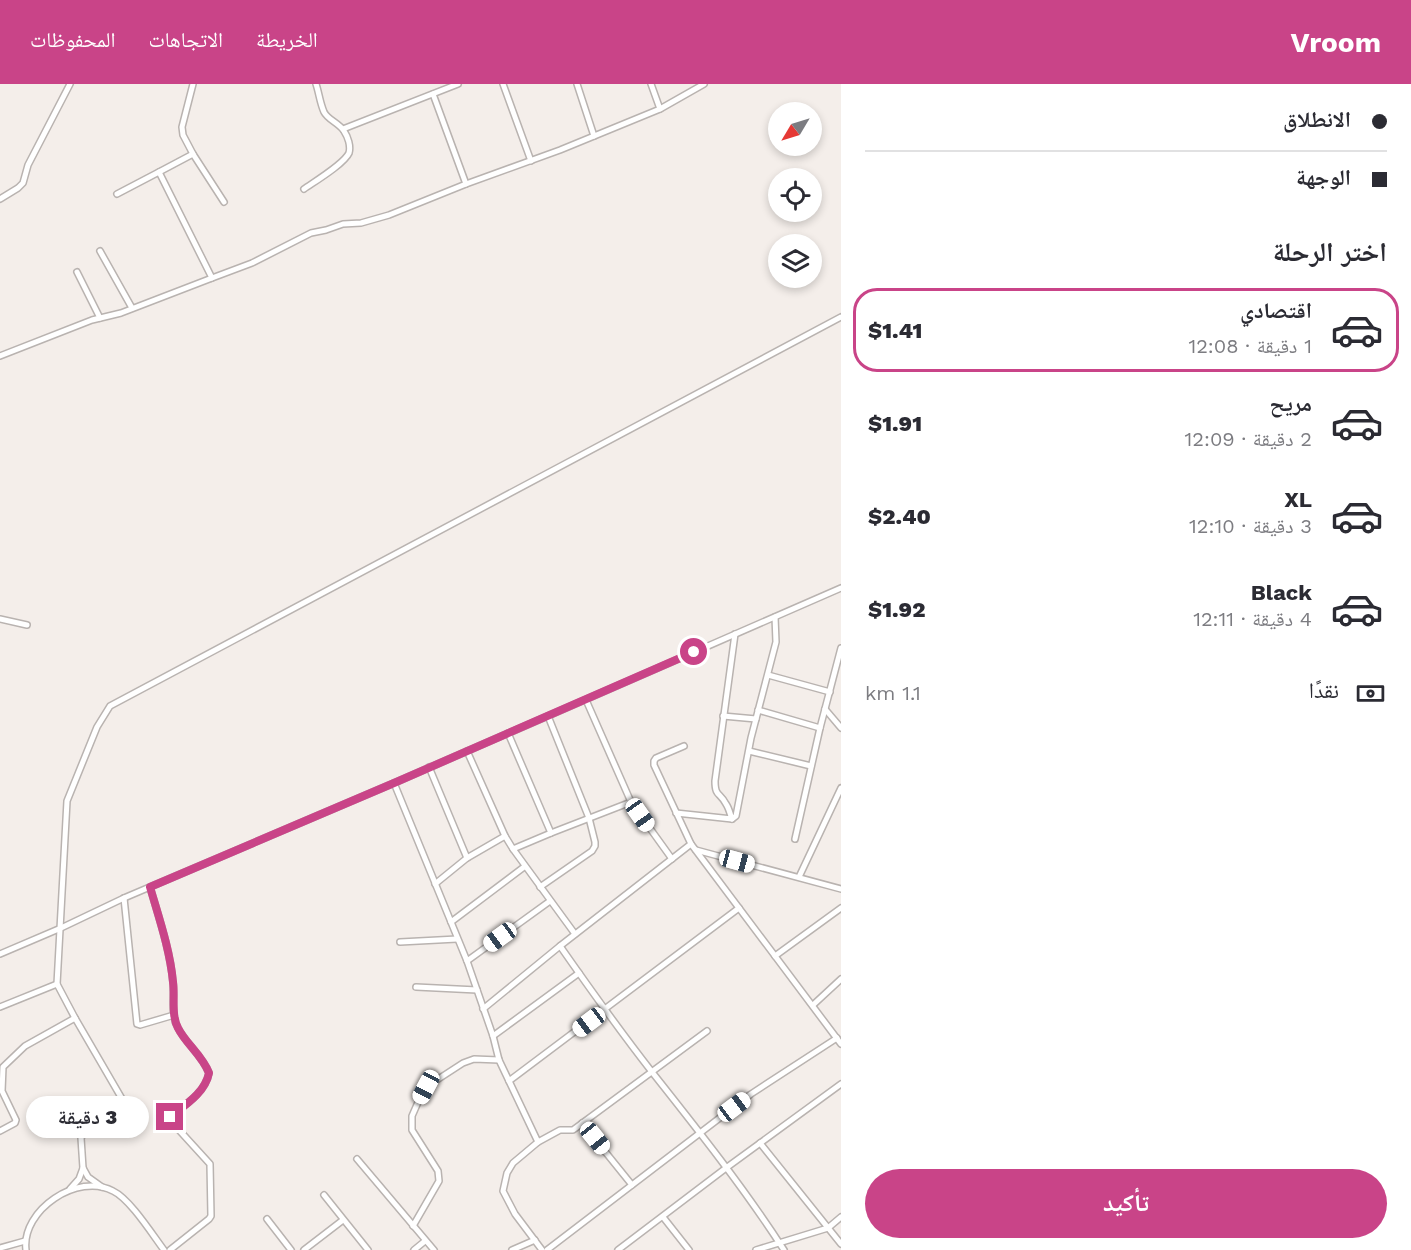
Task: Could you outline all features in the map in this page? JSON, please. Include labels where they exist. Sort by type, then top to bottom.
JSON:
[{"type":"street","points":[[0,199],[23,183],[28,165],[70,84]]},
{"type":"street","points":[[193,84],[182,127],[183,135],[224,202]]},
{"type":"street","points":[[304,189],[345,159],[350,146],[343,129],[325,114],[316,84]]},
{"type":"street","points":[[343,129],[456,84]]},
{"type":"street","points":[[503,84],[531,161]]},
{"type":"street","points":[[577,84],[594,136]]},
{"type":"street","points":[[651,84],[660,109]]},
{"type":"street","points":[[0,356],[92,320],[132,308],[252,263],[311,233],[343,224],[362,224],[531,161],[660,109],[704,84]]},
{"type":"street","points":[[433,94],[466,184]]},
{"type":"street","points":[[117,194],[193,154]]},
{"type":"street","points":[[159,172],[212,278]]},
{"type":"street","points":[[100,251],[132,308]]},
{"type":"street","points":[[77,272],[100,318]]},
{"type":"street","points":[[26,1250],[25,1241],[30,1224],[42,1209],[70,1189],[79,1179],[83,1168],[82,1134],[123,1110],[125,1104],[57,984],[67,801],[96,727],[110,706],[841,317]]},
{"type":"street","points":[[0,954],[124,898],[735,634],[840,591]]},
{"type":"street","points":[[676,813],[732,819],[736,816],[758,710],[776,642],[775,617]]},
{"type":"street","points":[[0,618],[27,625]]},
{"type":"street","points":[[732,819],[727,804],[715,789],[715,781],[735,634]]},
{"type":"street","points":[[795,839],[841,648]]},
{"type":"street","points":[[768,675],[830,692]]},
{"type":"street","points":[[586,700],[631,802],[672,859]]},
{"type":"street","points":[[825,709],[841,728]]},
{"type":"street","points":[[758,710],[820,728]]},
{"type":"street","points":[[540,886],[592,851],[595,846],[589,818],[548,716]]},
{"type":"street","points":[[723,716],[756,719]]},
{"type":"street","points":[[508,733],[551,833]]},
{"type":"street","points":[[547,1250],[751,1094],[839,1041],[691,844],[654,765],[657,758],[684,746]]},
{"type":"street","points":[[467,751],[505,836],[524,867],[575,934]]},
{"type":"street","points":[[749,751],[811,766]]},
{"type":"street","points":[[429,767],[467,858]]},
{"type":"street","points":[[394,783],[467,962],[499,1060],[538,1142]]},
{"type":"street","points":[[799,877],[841,788]]},
{"type":"street","points":[[513,849],[631,802]]},
{"type":"street","points":[[435,884],[467,858],[505,836]]},
{"type":"street","points":[[483,1009],[691,844]]},
{"type":"street","points":[[696,850],[819,884],[839,888],[841,880]]},
{"type":"street","points":[[451,922],[524,867]]},
{"type":"street","points":[[150,887],[168,951],[177,1028],[205,1063],[209,1073],[205,1085],[169,1119],[210,1164],[211,1216],[170,1250]]},
{"type":"street","points":[[124,898],[137,1024],[174,1015]]},
{"type":"street","points":[[467,962],[550,901]]},
{"type":"street","points":[[509,1081],[739,908]]},
{"type":"street","points":[[775,956],[841,908]]},
{"type":"street","points":[[400,942],[457,939]]},
{"type":"street","points":[[560,946],[605,1010],[726,1168],[784,1250]]},
{"type":"street","points":[[493,1036],[579,973]]},
{"type":"street","points":[[813,1005],[841,979]]},
{"type":"street","points":[[0,1007],[57,984]]},
{"type":"street","points":[[416,987],[477,990]]},
{"type":"street","points":[[0,1131],[15,1123],[16,1120],[2,1090],[2,1067],[25,1046],[75,1018]]},
{"type":"street","points":[[542,1250],[515,1214],[503,1191],[507,1173],[513,1163],[538,1142],[560,1130],[573,1130],[707,1031]]},
{"type":"street","points":[[413,1226],[439,1181],[438,1171],[412,1131],[412,1116],[419,1100],[426,1087],[464,1063],[474,1059],[499,1060]]},
{"type":"street","points":[[618,1250],[841,1084]]},
{"type":"street","points":[[582,1123],[632,1185]]},
{"type":"street","points":[[760,1143],[841,1244]]},
{"type":"street","points":[[357,1159],[434,1250]]},
{"type":"street","points":[[83,1168],[88,1177],[102,1187]]},
{"type":"street","points":[[70,1189],[85,1186],[102,1187],[115,1191],[124,1197],[164,1250]]},
{"type":"street","points":[[324,1196],[368,1250]]},
{"type":"street","points":[[663,1217],[689,1250]]},
{"type":"street","points":[[756,1250],[828,1228],[841,1217]]},
{"type":"street","points":[[267,1219],[291,1250]]},
{"type":"street","points":[[304,1250],[343,1220]]},
{"type":"street","points":[[512,1250],[535,1240]]},
{"type":"street","points":[[0,1248],[25,1241]]},
{"type":"street","points":[[414,1250],[425,1241]]},
{"type":"route","points":[[170,1117],[205,1085],[209,1073],[205,1063],[177,1028],[168,951],[150,887],[694,652]]}]
